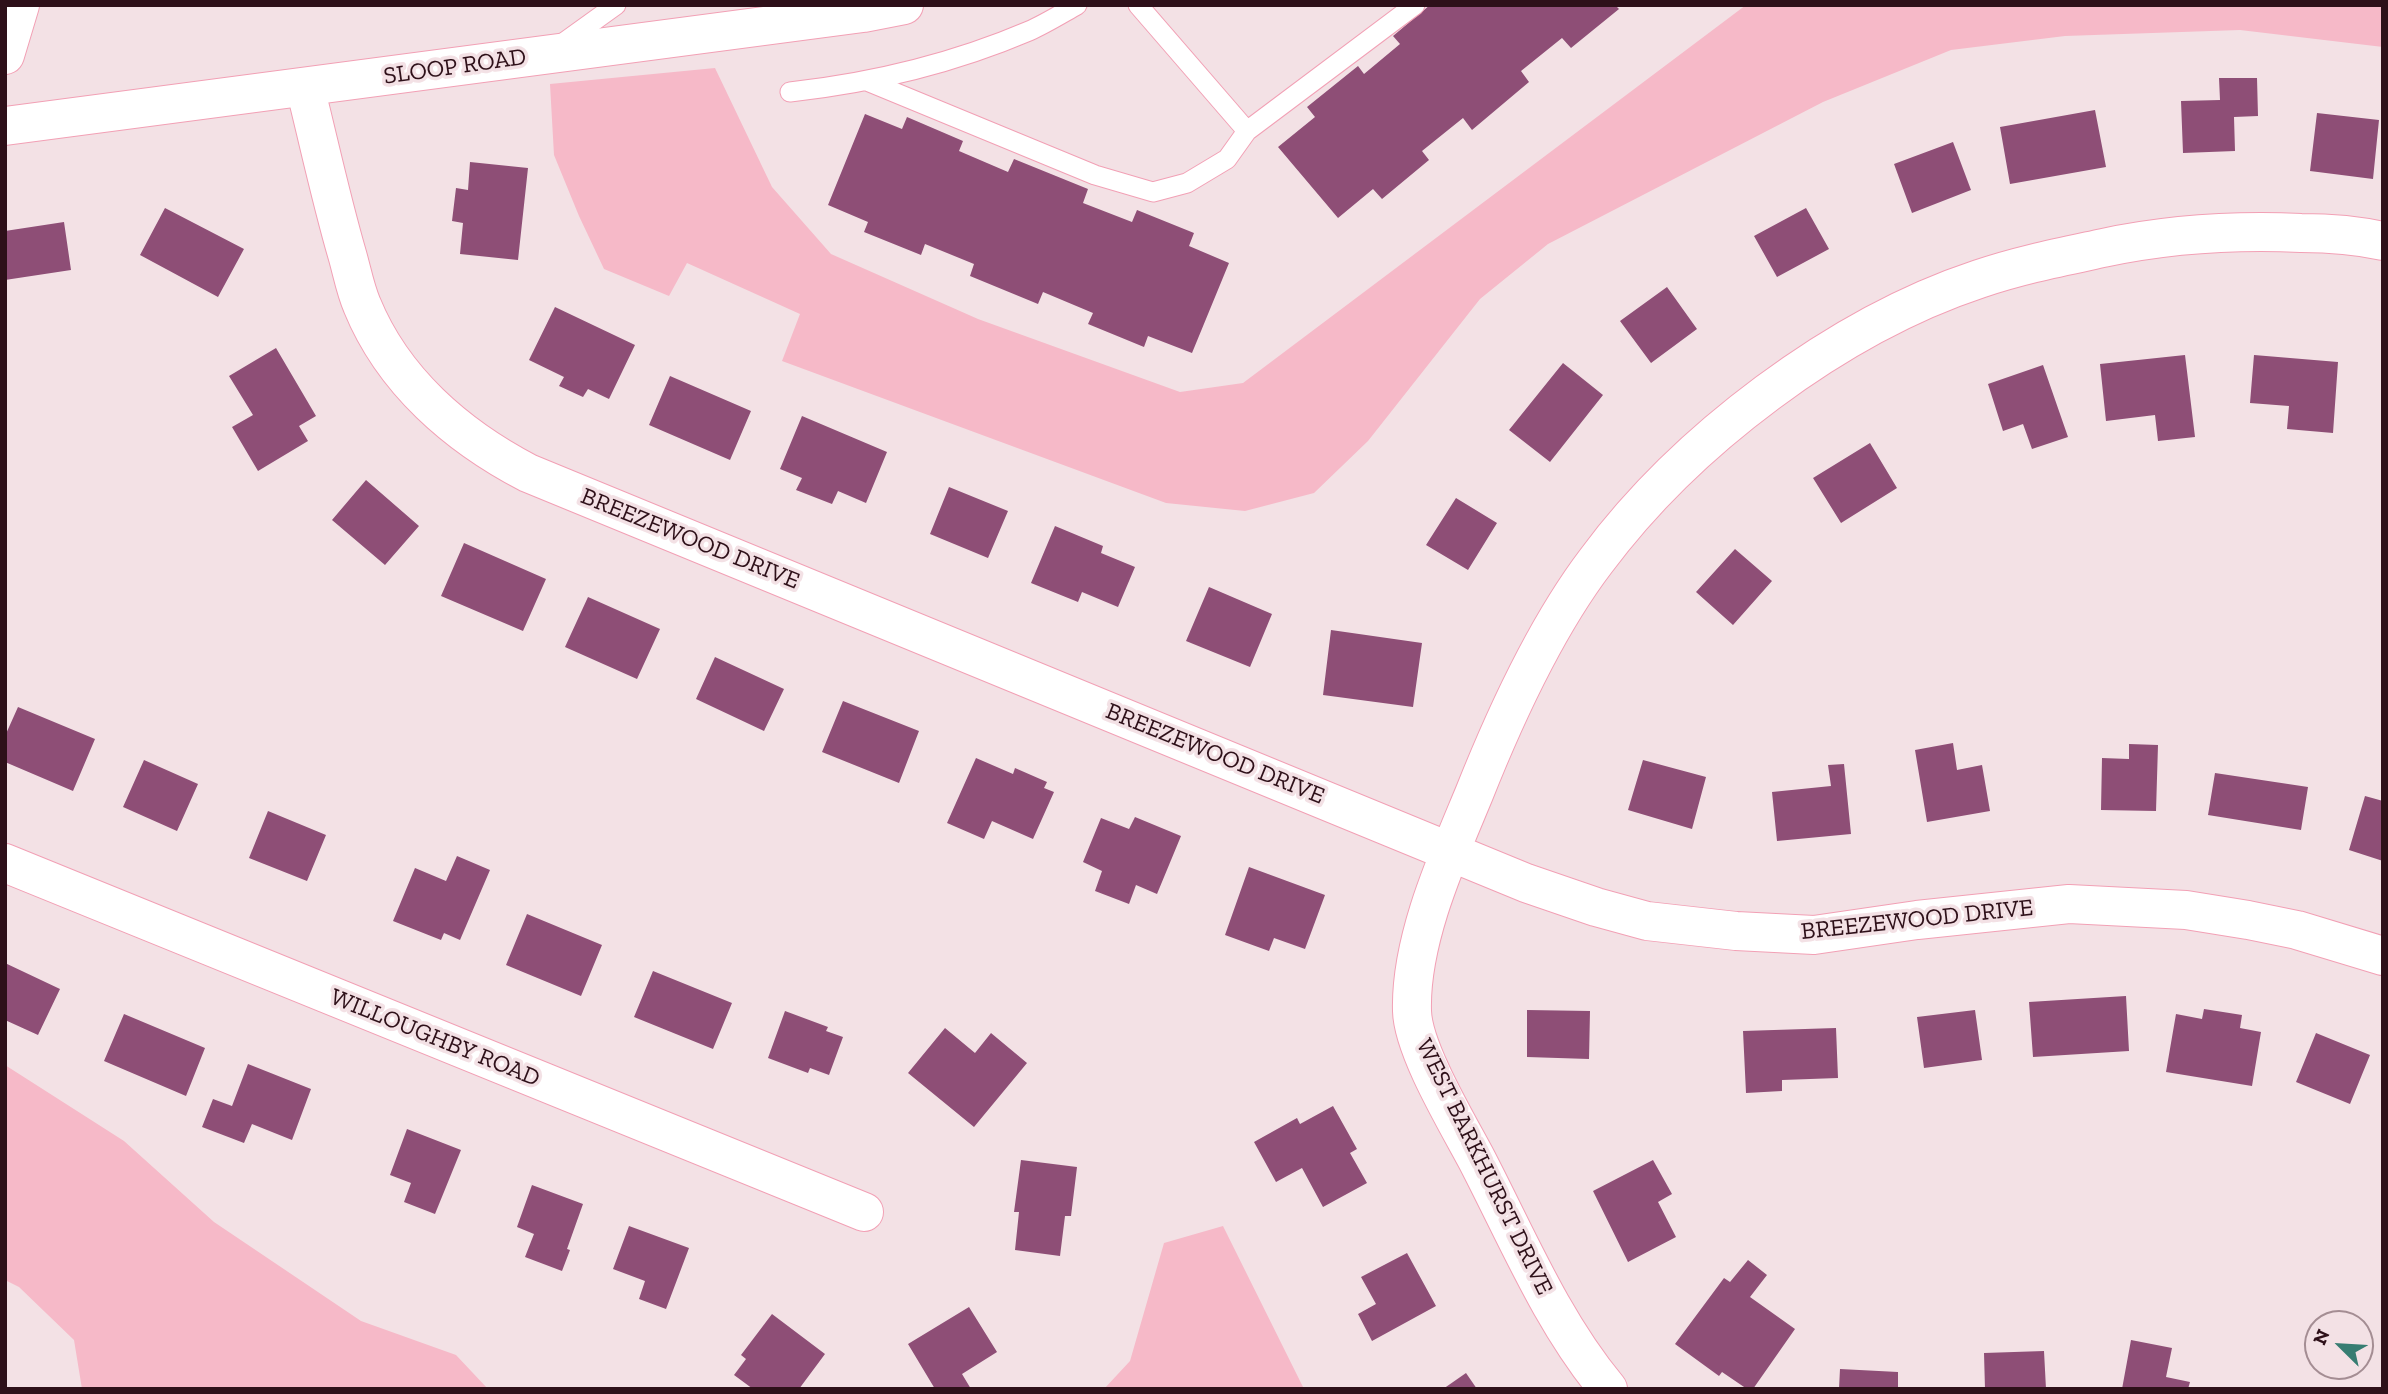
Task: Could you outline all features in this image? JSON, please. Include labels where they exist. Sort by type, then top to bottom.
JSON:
[{"type":"street","points":[[5,55],[20,5]]},
{"type":"street","name":"SLOOP ROAD","points":[[5,126],[850,15],[904,5]]},
{"type":"street","name":"BREEZEWOOD DRIVE","points":[[305,87],[338,221],[362,304],[383,345],[404,376],[431,405],[494,455],[528,473],[1526,883],[1647,921],[1736,931],[1814,935],[2069,904],[2186,910],[2248,920],[2298,930],[2383,956]]},
{"type":"street","name":"WEST BARKHURST DRIVE","points":[[1608,1389],[1587,1364],[1554,1309],[1428,1066],[1412,1017],[1413,977],[1421,937],[1451,851],[1502,724],[1566,604],[1596,560],[1666,480],[1709,440],[1785,382],[1850,338],[1913,306],[1975,280],[2034,262],[2153,237],[2269,231],[2326,233],[2383,241]]},
{"type":"street","name":"WILLOUGHBY ROAD","points":[[5,863],[864,1212]]},
{"type":"lane","points":[[547,55],[616,5]]},
{"type":"lane","points":[[790,92],[842,86],[979,51],[1032,30],[1077,5]]},
{"type":"lane","points":[[1138,5],[1247,131]]},
{"type":"lane","points":[[867,80],[1095,175],[1153,192],[1187,183],[1227,159],[1247,131],[1415,5]]},
{"type":"shaded area","points":[[1746,5],[2383,5],[2383,47],[2240,30],[2065,36],[1951,50],[1823,102],[1548,244],[1480,299],[1368,441],[1314,493],[1245,511],[1166,503],[782,361],[800,314],[687,263],[669,296],[604,269],[554,155],[550,84],[715,68],[772,187],[831,254],[978,319],[1180,392],[1243,383]]},
{"type":"shaded area","points":[[5,1065],[124,1141],[214,1222],[361,1321],[456,1355],[488,1389],[82,1389],[74,1340],[19,1287],[5,1280]]},
{"type":"shaded area","points":[[1223,1226],[1304,1389],[1104,1389],[1130,1361],[1164,1243]]},
{"type":"building","points":[[1430,5],[1615,5],[1619,9],[1571,48],[1562,38],[1521,71],[1529,82],[1472,130],[1463,118],[1422,151],[1429,160],[1382,199],[1373,189],[1338,218],[1278,147],[1315,117],[1307,107],[1358,66],[1364,74],[1400,44],[1393,36]]},
{"type":"building","points":[[2219,78],[2257,78],[2258,116],[2234,117],[2235,151],[2183,153],[2181,101],[2220,100]]},
{"type":"building","points":[[2095,110],[2106,167],[2010,184],[2000,127]]},
{"type":"building","points":[[2317,113],[2379,120],[2373,179],[2310,171]]},
{"type":"building","points":[[865,114],[902,129],[907,117],[963,141],[959,151],[1008,172],[1014,159],[1088,189],[1083,203],[1132,222],[1137,210],[1194,233],[1189,246],[1229,263],[1192,353],[1148,336],[1144,347],[1088,324],[1093,313],[1043,292],[1038,304],[970,276],[974,264],[925,244],[921,255],[864,232],[868,222],[828,205]]},
{"type":"building","points":[[1953,142],[1971,190],[1912,213],[1894,164]]},
{"type":"building","points":[[470,162],[528,168],[518,260],[460,254],[463,223],[452,221],[456,188],[468,190]]},
{"type":"building","points":[[165,208],[244,249],[218,297],[140,255]]},
{"type":"building","points":[[1806,208],[1829,249],[1777,277],[1754,236]]},
{"type":"building","points":[[64,222],[71,270],[5,280],[5,231]]},
{"type":"building","points":[[1667,287],[1697,329],[1651,363],[1620,321]]},
{"type":"building","points":[[555,307],[635,345],[609,399],[588,389],[583,397],[559,386],[564,377],[529,360]]},
{"type":"building","points":[[276,348],[316,416],[299,426],[308,441],[258,471],[232,427],[253,415],[229,376]]},
{"type":"building","points":[[2185,355],[2195,437],[2158,441],[2155,415],[2106,421],[2100,364]]},
{"type":"building","points":[[2254,355],[2338,362],[2333,433],[2287,429],[2289,406],[2250,403]]},
{"type":"building","points":[[1563,363],[1603,395],[1550,462],[1509,430]]},
{"type":"building","points":[[2043,365],[2068,437],[2032,449],[2023,424],[2003,431],[1988,384]]},
{"type":"building","points":[[670,376],[751,411],[730,460],[649,425]]},
{"type":"building","points":[[802,416],[887,452],[866,503],[838,491],[832,504],[796,490],[802,478],[780,469]]},
{"type":"building","points":[[1870,443],[1897,488],[1841,523],[1813,478]]},
{"type":"building","points":[[366,480],[419,526],[385,565],[332,520]]},
{"type":"building","points":[[949,487],[1008,511],[988,558],[930,534]]},
{"type":"building","points":[[1456,498],[1497,523],[1468,570],[1426,545]]},
{"type":"building","points":[[1055,526],[1103,546],[1101,553],[1135,567],[1118,607],[1082,592],[1078,602],[1031,583]]},
{"type":"building","points":[[464,543],[546,579],[523,631],[441,596]]},
{"type":"building","points":[[1735,549],[1772,581],[1733,625],[1696,592]]},
{"type":"building","points":[[1209,587],[1272,614],[1250,667],[1186,641]]},
{"type":"building","points":[[588,597],[660,629],[637,679],[565,647]]},
{"type":"building","points":[[1331,630],[1422,643],[1413,707],[1323,695]]},
{"type":"building","points":[[715,657],[784,689],[764,731],[696,699]]},
{"type":"building","points":[[843,701],[919,731],[899,783],[822,752]]},
{"type":"building","points":[[18,707],[95,739],[73,791],[5,762],[5,736]]},
{"type":"building","points":[[1953,743],[1957,770],[1982,765],[1990,811],[1927,822],[1915,750]]},
{"type":"building","points":[[2129,744],[2158,745],[2156,811],[2101,810],[2102,758],[2129,759]]},
{"type":"building","points":[[976,758],[1013,774],[1015,768],[1047,782],[1044,788],[1054,792],[1033,839],[992,821],[984,839],[947,823]]},
{"type":"building","points":[[144,760],[198,784],[177,831],[123,807]]},
{"type":"building","points":[[1643,760],[1706,777],[1692,829],[1628,810]]},
{"type":"building","points":[[1844,764],[1851,834],[1777,841],[1772,792],[1831,786],[1828,765]]},
{"type":"building","points":[[2215,773],[2308,787],[2301,830],[2208,815]]},
{"type":"building","points":[[2365,796],[2383,801],[2383,861],[2349,850]]},
{"type":"building","points":[[268,811],[326,835],[307,881],[249,858]]},
{"type":"building","points":[[1135,817],[1181,836],[1157,894],[1136,885],[1129,904],[1095,891],[1102,871],[1083,862],[1101,818],[1129,829]]},
{"type":"building","points":[[457,856],[490,870],[460,940],[444,933],[441,940],[393,921],[415,868],[446,881]]},
{"type":"building","points":[[1249,867],[1325,895],[1305,949],[1274,938],[1269,951],[1225,935]]},
{"type":"building","points":[[527,914],[602,945],[581,996],[506,965]]},
{"type":"building","points":[[5,963],[60,989],[38,1035],[5,1020]]},
{"type":"building","points":[[653,971],[732,1003],[713,1049],[634,1017]]},
{"type":"building","points":[[2126,996],[2129,1051],[2033,1057],[2029,1002]]},
{"type":"building","points":[[2204,1009],[2242,1015],[2240,1028],[2261,1032],[2252,1086],[2166,1072],[2176,1014],[2202,1019]]},
{"type":"building","points":[[1527,1010],[1590,1011],[1589,1059],[1527,1057]]},
{"type":"building","points":[[1975,1010],[1982,1060],[1924,1068],[1917,1017]]},
{"type":"building","points":[[785,1011],[828,1027],[826,1031],[843,1037],[829,1075],[810,1068],[808,1073],[768,1058]]},
{"type":"building","points":[[124,1014],[205,1048],[186,1096],[104,1061]]},
{"type":"building","points":[[945,1028],[975,1053],[991,1033],[1027,1063],[974,1127],[908,1073]]},
{"type":"building","points":[[1836,1028],[1838,1078],[1782,1080],[1782,1091],[1746,1093],[1743,1031]]},
{"type":"building","points":[[2316,1033],[2370,1055],[2350,1104],[2296,1082]]},
{"type":"building","points":[[248,1064],[311,1089],[292,1140],[252,1124],[244,1143],[202,1127],[213,1099],[232,1106]]},
{"type":"building","points":[[1333,1106],[1357,1149],[1350,1153],[1367,1183],[1323,1207],[1302,1168],[1276,1182],[1254,1142],[1297,1118],[1300,1124]]},
{"type":"building","points":[[407,1129],[461,1150],[435,1214],[404,1202],[411,1183],[390,1175]]},
{"type":"building","points":[[1021,1160],[1077,1167],[1071,1216],[1065,1216],[1060,1256],[1015,1250],[1019,1212],[1014,1212]]},
{"type":"building","points":[[1653,1160],[1672,1194],[1658,1202],[1676,1237],[1628,1262],[1593,1191]]},
{"type":"building","points":[[532,1185],[583,1204],[562,1271],[525,1257],[534,1234],[517,1227]]},
{"type":"building","points":[[629,1226],[689,1248],[666,1309],[639,1299],[645,1281],[613,1269]]},
{"type":"building","points":[[1407,1253],[1436,1306],[1372,1341],[1358,1314],[1376,1304],[1361,1277]]},
{"type":"building","points":[[1748,1260],[1767,1275],[1750,1297],[1795,1329],[1753,1389],[1747,1389],[1722,1372],[1719,1376],[1675,1344],[1724,1278],[1730,1282]]},
{"type":"building","points":[[969,1307],[997,1352],[962,1374],[971,1389],[935,1389],[908,1344]]},
{"type":"building","points":[[772,1314],[825,1354],[799,1389],[753,1389],[734,1375],[746,1359],[741,1355]]},
{"type":"building","points":[[2131,1340],[2172,1348],[2166,1377],[2190,1382],[2188,1389],[2122,1389]]},
{"type":"building","points":[[2044,1351],[2046,1389],[1985,1389],[1984,1353]]},
{"type":"building","points":[[1840,1369],[1898,1372],[1898,1389],[1839,1389]]},
{"type":"building","points":[[1466,1373],[1477,1389],[1443,1389]]}]
